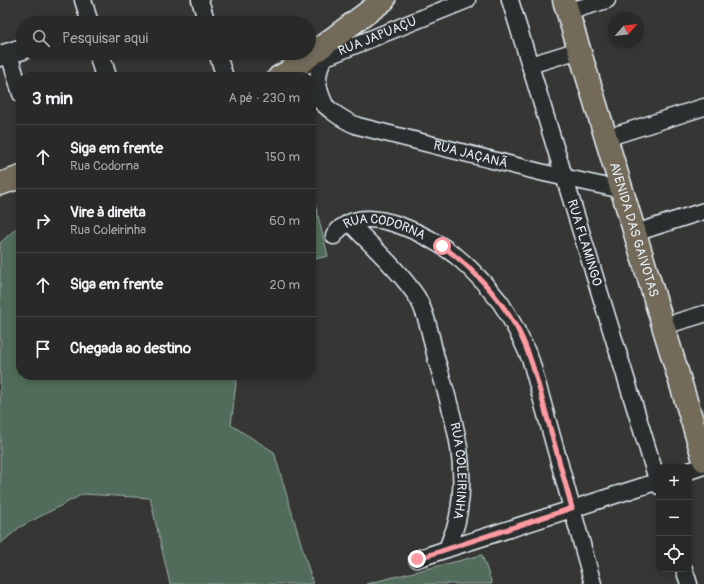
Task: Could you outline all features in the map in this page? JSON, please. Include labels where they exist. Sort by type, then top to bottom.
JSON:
[{"type":"main road","points":[[316,53],[384,0]]},
{"type":"main road","name":"AVENIDA DAS GAIVOTAS","points":[[566,6],[704,458]]},
{"type":"main road","points":[[291,72],[306,60]]},
{"type":"main road","points":[[0,184],[16,179]]},
{"type":"street","points":[[82,0],[88,16]]},
{"type":"street","points":[[200,0],[205,16]]},
{"type":"street","name":"RUA JAPUAÇU","points":[[293,72],[323,58],[467,0]]},
{"type":"street","name":"RUA FLAMINGO","points":[[510,0],[656,476]]},
{"type":"street","points":[[566,6],[607,0]]},
{"type":"street","points":[[530,65],[579,50]]},
{"type":"street","points":[[10,53],[16,75]]},
{"type":"street","points":[[323,58],[318,74],[318,91],[325,106]]},
{"type":"street","points":[[101,60],[105,72]]},
{"type":"street","points":[[219,60],[223,72]]},
{"type":"street","name":"RUA JAÇANÃ","points":[[316,98],[348,123],[622,190]]},
{"type":"street","points":[[606,138],[704,107]]},
{"type":"street","points":[[635,233],[704,211]]},
{"type":"street","name":"RUA CODORNA","points":[[334,236],[342,227],[363,219],[386,221],[409,229],[442,246],[457,257],[476,274],[500,302],[517,329],[531,361],[593,584]]},
{"type":"street","name":"RUA COLEIRINHA","points":[[350,223],[404,280],[418,299],[425,318],[458,433],[461,459],[461,491],[457,521],[447,549]]},
{"type":"street","points":[[664,326],[704,314]]},
{"type":"street","points":[[692,468],[704,458]]},
{"type":"street","points":[[417,559],[572,508],[656,484]]},
{"type":"street","points":[[685,572],[689,584]]},
{"type":"green space","points":[[316,208],[328,256],[316,259]]},
{"type":"green space","points":[[16,229],[16,380],[236,380],[231,425],[274,452],[313,584],[170,584],[150,498],[83,494],[20,527],[0,544],[0,243]]},
{"type":"green space","points":[[482,555],[492,584],[366,584]]},
{"type":"route","points":[[417,559],[572,508],[531,361],[517,329],[500,302],[476,274],[442,246]]}]
